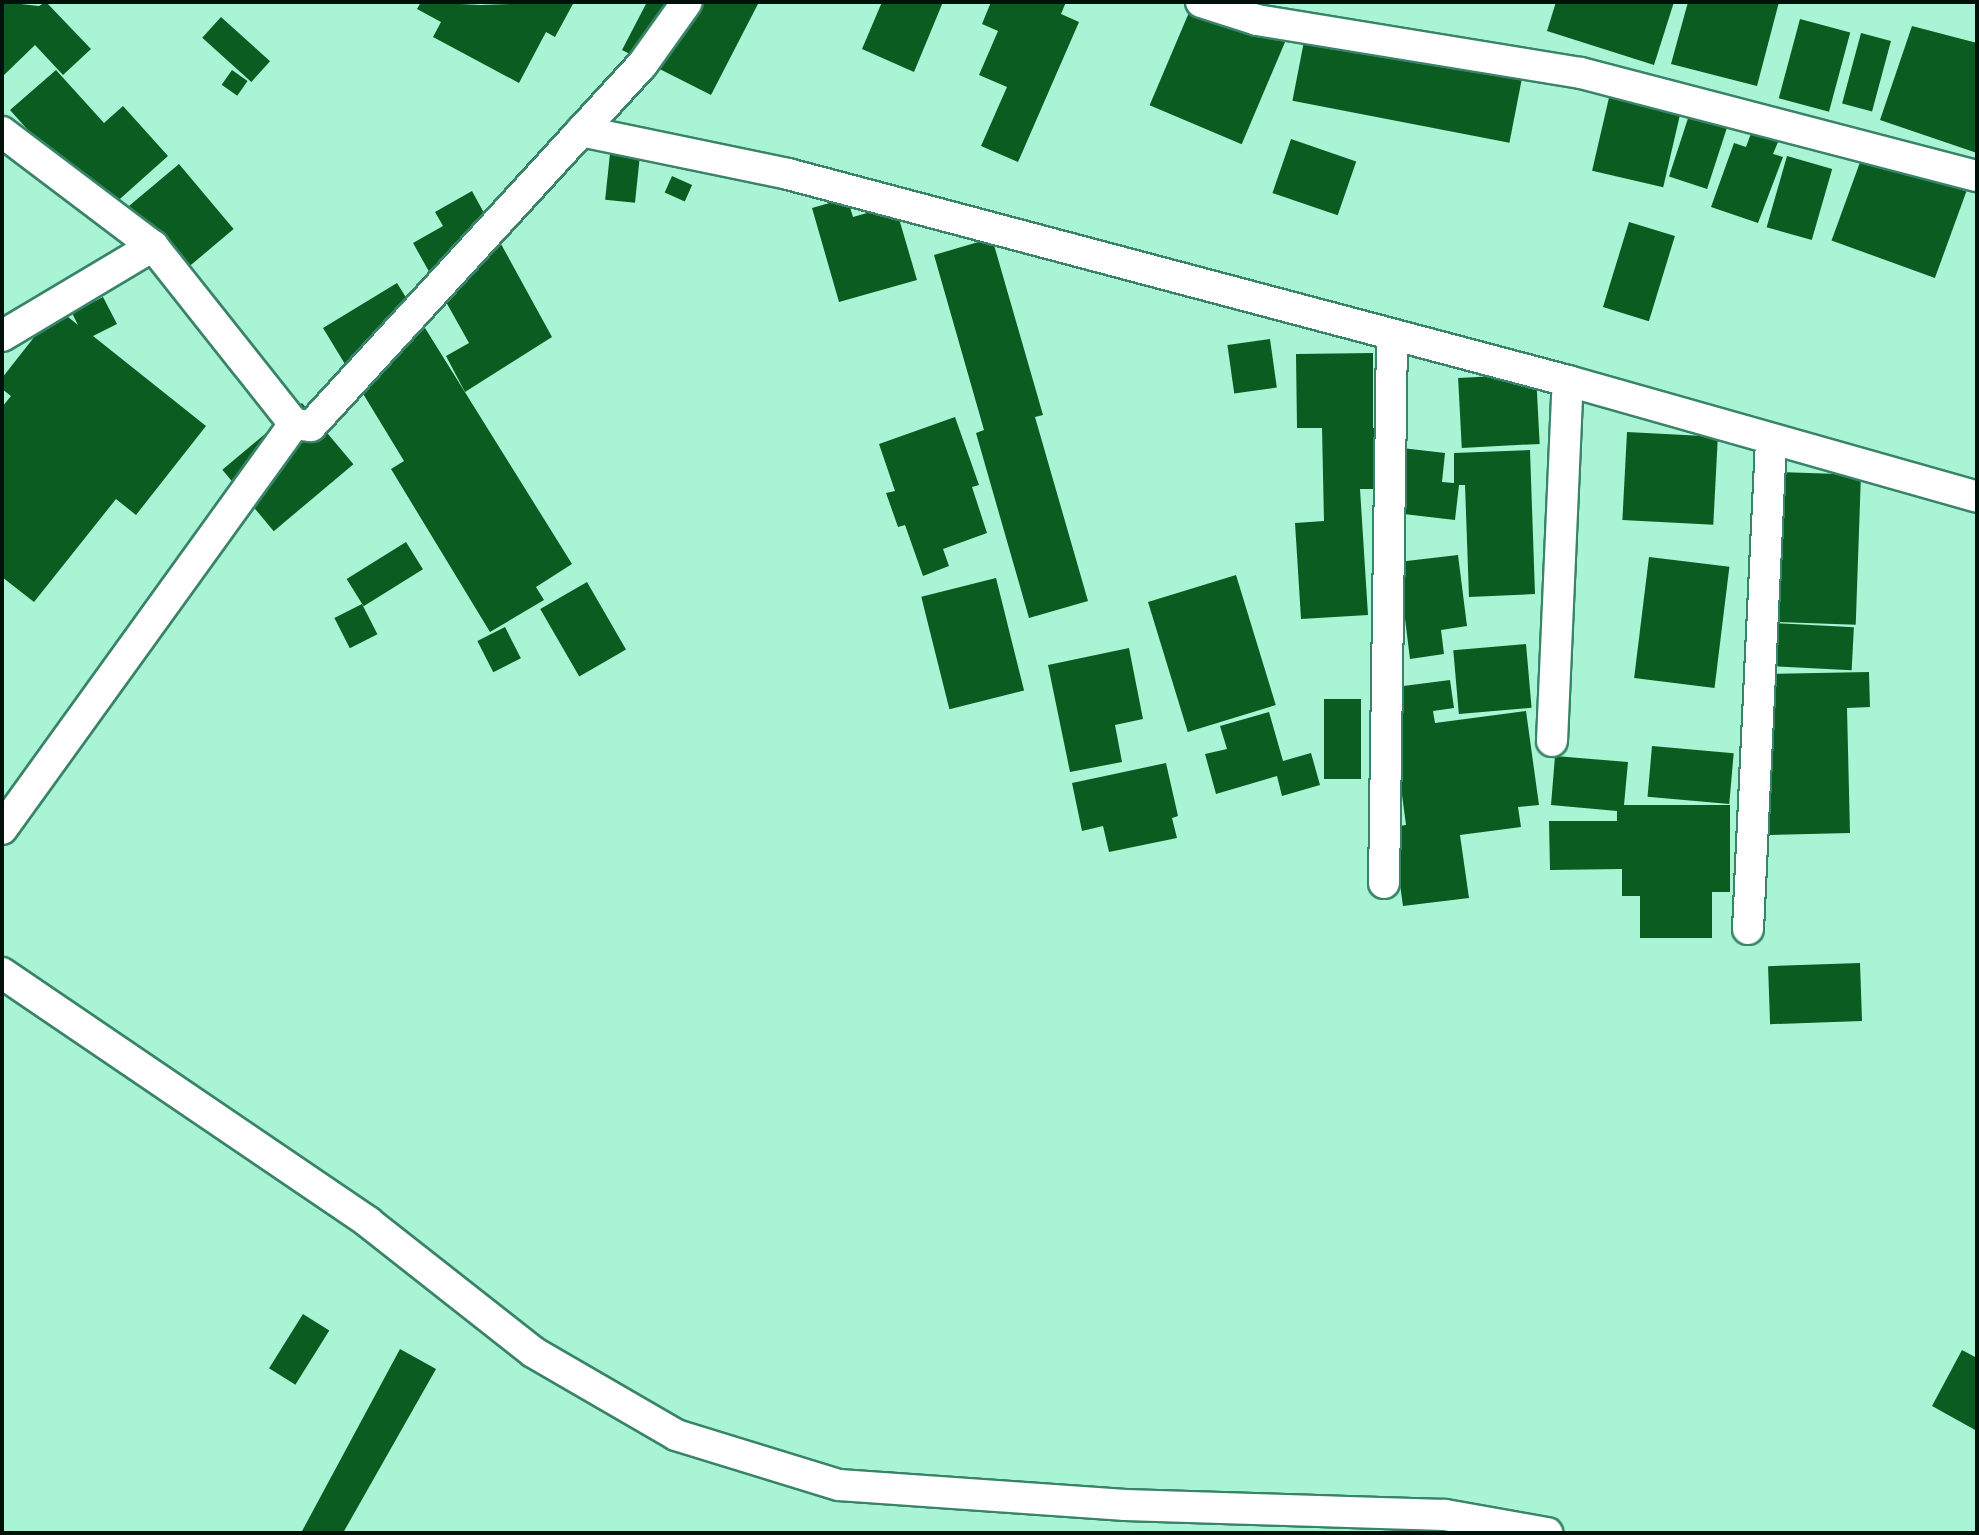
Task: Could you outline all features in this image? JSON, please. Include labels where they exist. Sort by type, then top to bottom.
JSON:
[{"type":"street","points":[[2,132],[153,246],[294,424],[311,426],[642,65],[687,2]]},
{"type":"street","points":[[1201,2],[1257,20],[1581,73],[1977,176]]},
{"type":"street","points":[[581,131],[788,174],[1392,338],[1568,381],[1771,442],[1977,497]]},
{"type":"street","points":[[2,336],[153,246]]},
{"type":"street","points":[[1384,883],[1392,338]]},
{"type":"street","points":[[1552,741],[1568,381]]},
{"type":"street","points":[[2,829],[294,424]]},
{"type":"street","points":[[1748,929],[1771,442]]},
{"type":"street","points":[[2,973],[368,1222],[533,1352],[676,1435],[839,1485],[1125,1505],[1445,1515],[1547,1533]]},
{"type":"building","points":[[2,2],[39,6],[46,2],[91,49],[63,75],[35,45],[2,77]]},
{"type":"building","points":[[421,2],[480,5],[574,2],[555,37],[546,32],[519,83],[433,37],[441,22],[417,9]]},
{"type":"building","points":[[647,2],[759,2],[711,95],[622,50]]},
{"type":"building","points":[[882,2],[943,2],[914,72],[862,49]]},
{"type":"building","points":[[991,2],[1066,2],[1061,14],[1079,22],[1018,162],[981,146],[1007,87],[979,75],[998,31],[982,24]]},
{"type":"building","points":[[1556,2],[1674,2],[1654,65],[1547,31]]},
{"type":"building","points":[[1688,2],[1779,2],[1757,86],[1671,64]]},
{"type":"building","points":[[1193,3],[1285,42],[1242,144],[1150,105]]},
{"type":"building","points":[[221,17],[270,61],[251,82],[202,38]]},
{"type":"building","points":[[1800,19],[1850,32],[1829,112],[1779,98]]},
{"type":"building","points":[[1912,26],[1977,43],[1977,153],[1880,120]]},
{"type":"building","points":[[1306,31],[1523,73],[1509,143],[1292,101]]},
{"type":"building","points":[[1861,33],[1891,41],[1872,112],[1842,104]]},
{"type":"building","points":[[56,70],[104,123],[123,106],[168,156],[103,214],[10,110]]},
{"type":"building","points":[[232,70],[248,81],[237,96],[222,85]]},
{"type":"building","points":[[1611,89],[1682,105],[1663,187],[1592,171]]},
{"type":"building","points":[[1691,109],[1729,121],[1707,189],[1669,177]]},
{"type":"building","points":[[1756,120],[1783,130],[1773,154],[1783,157],[1758,223],[1711,207],[1734,143],[1746,147]]},
{"type":"building","points":[[1291,139],[1356,161],[1338,215],[1272,193]]},
{"type":"building","points":[[611,144],[641,147],[635,203],[605,200]]},
{"type":"building","points":[[1863,154],[1966,192],[1935,278],[1832,240]]},
{"type":"building","points":[[1787,156],[1832,169],[1812,240],[1767,227]]},
{"type":"building","points":[[179,164],[234,229],[165,286],[111,221]]},
{"type":"building","points":[[672,176],[692,185],[685,201],[665,192]]},
{"type":"building","points":[[472,191],[552,337],[465,392],[446,356],[469,343],[413,243],[443,226],[435,212]]},
{"type":"building","points":[[847,198],[853,217],[895,205],[917,280],[839,302],[812,208]]},
{"type":"building","points":[[1629,222],[1675,236],[1649,321],[1603,307]]},
{"type":"building","points":[[992,238],[1043,415],[1035,417],[1088,601],[1029,618],[976,433],[984,430],[934,255]]},
{"type":"building","points":[[397,283],[572,564],[536,587],[544,600],[490,632],[391,469],[404,461],[323,328]]},
{"type":"building","points":[[103,297],[117,324],[93,336],[206,426],[136,515],[116,499],[34,602],[2,577],[2,407],[11,396],[2,389],[2,378],[57,308],[78,325],[72,313]]},
{"type":"building","points":[[1270,339],[1277,388],[1234,394],[1227,345]]},
{"type":"building","points":[[1373,353],[1373,428],[1386,428],[1386,489],[1360,489],[1368,615],[1301,619],[1295,523],[1324,521],[1322,428],[1297,428],[1296,354]]},
{"type":"building","points":[[1536,374],[1540,444],[1462,448],[1458,378]]},
{"type":"building","points":[[302,403],[353,464],[274,531],[222,470]]},
{"type":"building","points":[[955,417],[979,485],[972,487],[987,533],[943,549],[949,566],[923,576],[905,525],[898,527],[886,493],[895,491],[879,444]]},
{"type":"building","points":[[1627,432],[1718,437],[1713,525],[1622,520]]},
{"type":"building","points":[[1402,448],[1445,453],[1442,482],[1454,483],[1454,453],[1530,450],[1535,594],[1469,597],[1465,485],[1459,485],[1455,520],[1395,513]]},
{"type":"building","points":[[1779,472],[1861,475],[1856,625],[1774,622]]},
{"type":"building","points":[[406,542],[423,569],[364,606],[347,579]]},
{"type":"building","points":[[1458,555],[1467,626],[1441,630],[1444,654],[1410,659],[1398,562]]},
{"type":"building","points":[[1649,557],[1729,567],[1715,688],[1634,678]]},
{"type":"building","points":[[1236,575],[1276,705],[1188,732],[1148,602]]},
{"type":"building","points":[[996,578],[1024,691],[949,709],[921,597]]},
{"type":"building","points":[[587,582],[626,650],[579,677],[540,609]]},
{"type":"building","points":[[362,604],[377,634],[350,648],[334,618]]},
{"type":"building","points":[[1771,623],[1854,627],[1852,670],[1769,666]]},
{"type":"building","points":[[505,627],[521,658],[493,672],[477,641]]},
{"type":"building","points":[[1526,644],[1532,708],[1459,714],[1453,650]]},
{"type":"building","points":[[1129,648],[1143,719],[1115,725],[1122,762],[1070,772],[1048,665]]},
{"type":"building","points":[[1869,672],[1870,707],[1847,708],[1850,833],[1769,835],[1766,674]]},
{"type":"building","points":[[1450,680],[1454,708],[1433,711],[1435,723],[1526,711],[1539,805],[1518,807],[1521,827],[1460,835],[1469,898],[1403,906],[1392,827],[1406,825],[1388,688]]},
{"type":"building","points":[[1324,699],[1361,699],[1361,779],[1324,779]]},
{"type":"building","points":[[1269,712],[1283,761],[1311,753],[1320,785],[1282,796],[1277,776],[1216,794],[1205,754],[1227,749],[1220,726]]},
{"type":"building","points":[[1652,746],[1734,753],[1729,804],[1648,797]]},
{"type":"building","points":[[1555,756],[1628,762],[1624,805],[1730,805],[1730,892],[1712,892],[1712,938],[1640,938],[1640,896],[1622,896],[1622,869],[1550,870],[1549,821],[1617,821],[1617,811],[1551,805]]},
{"type":"building","points":[[1166,763],[1178,816],[1172,818],[1177,838],[1109,852],[1103,826],[1082,831],[1072,783]]},
{"type":"building","points":[[1860,963],[1862,1021],[1770,1024],[1768,966]]},
{"type":"building","points":[[303,1314],[329,1330],[295,1385],[269,1368]]},
{"type":"building","points":[[400,1349],[436,1369],[343,1533],[301,1533]]},
{"type":"building","points":[[1962,1350],[1977,1358],[1977,1431],[1932,1406]]}]
